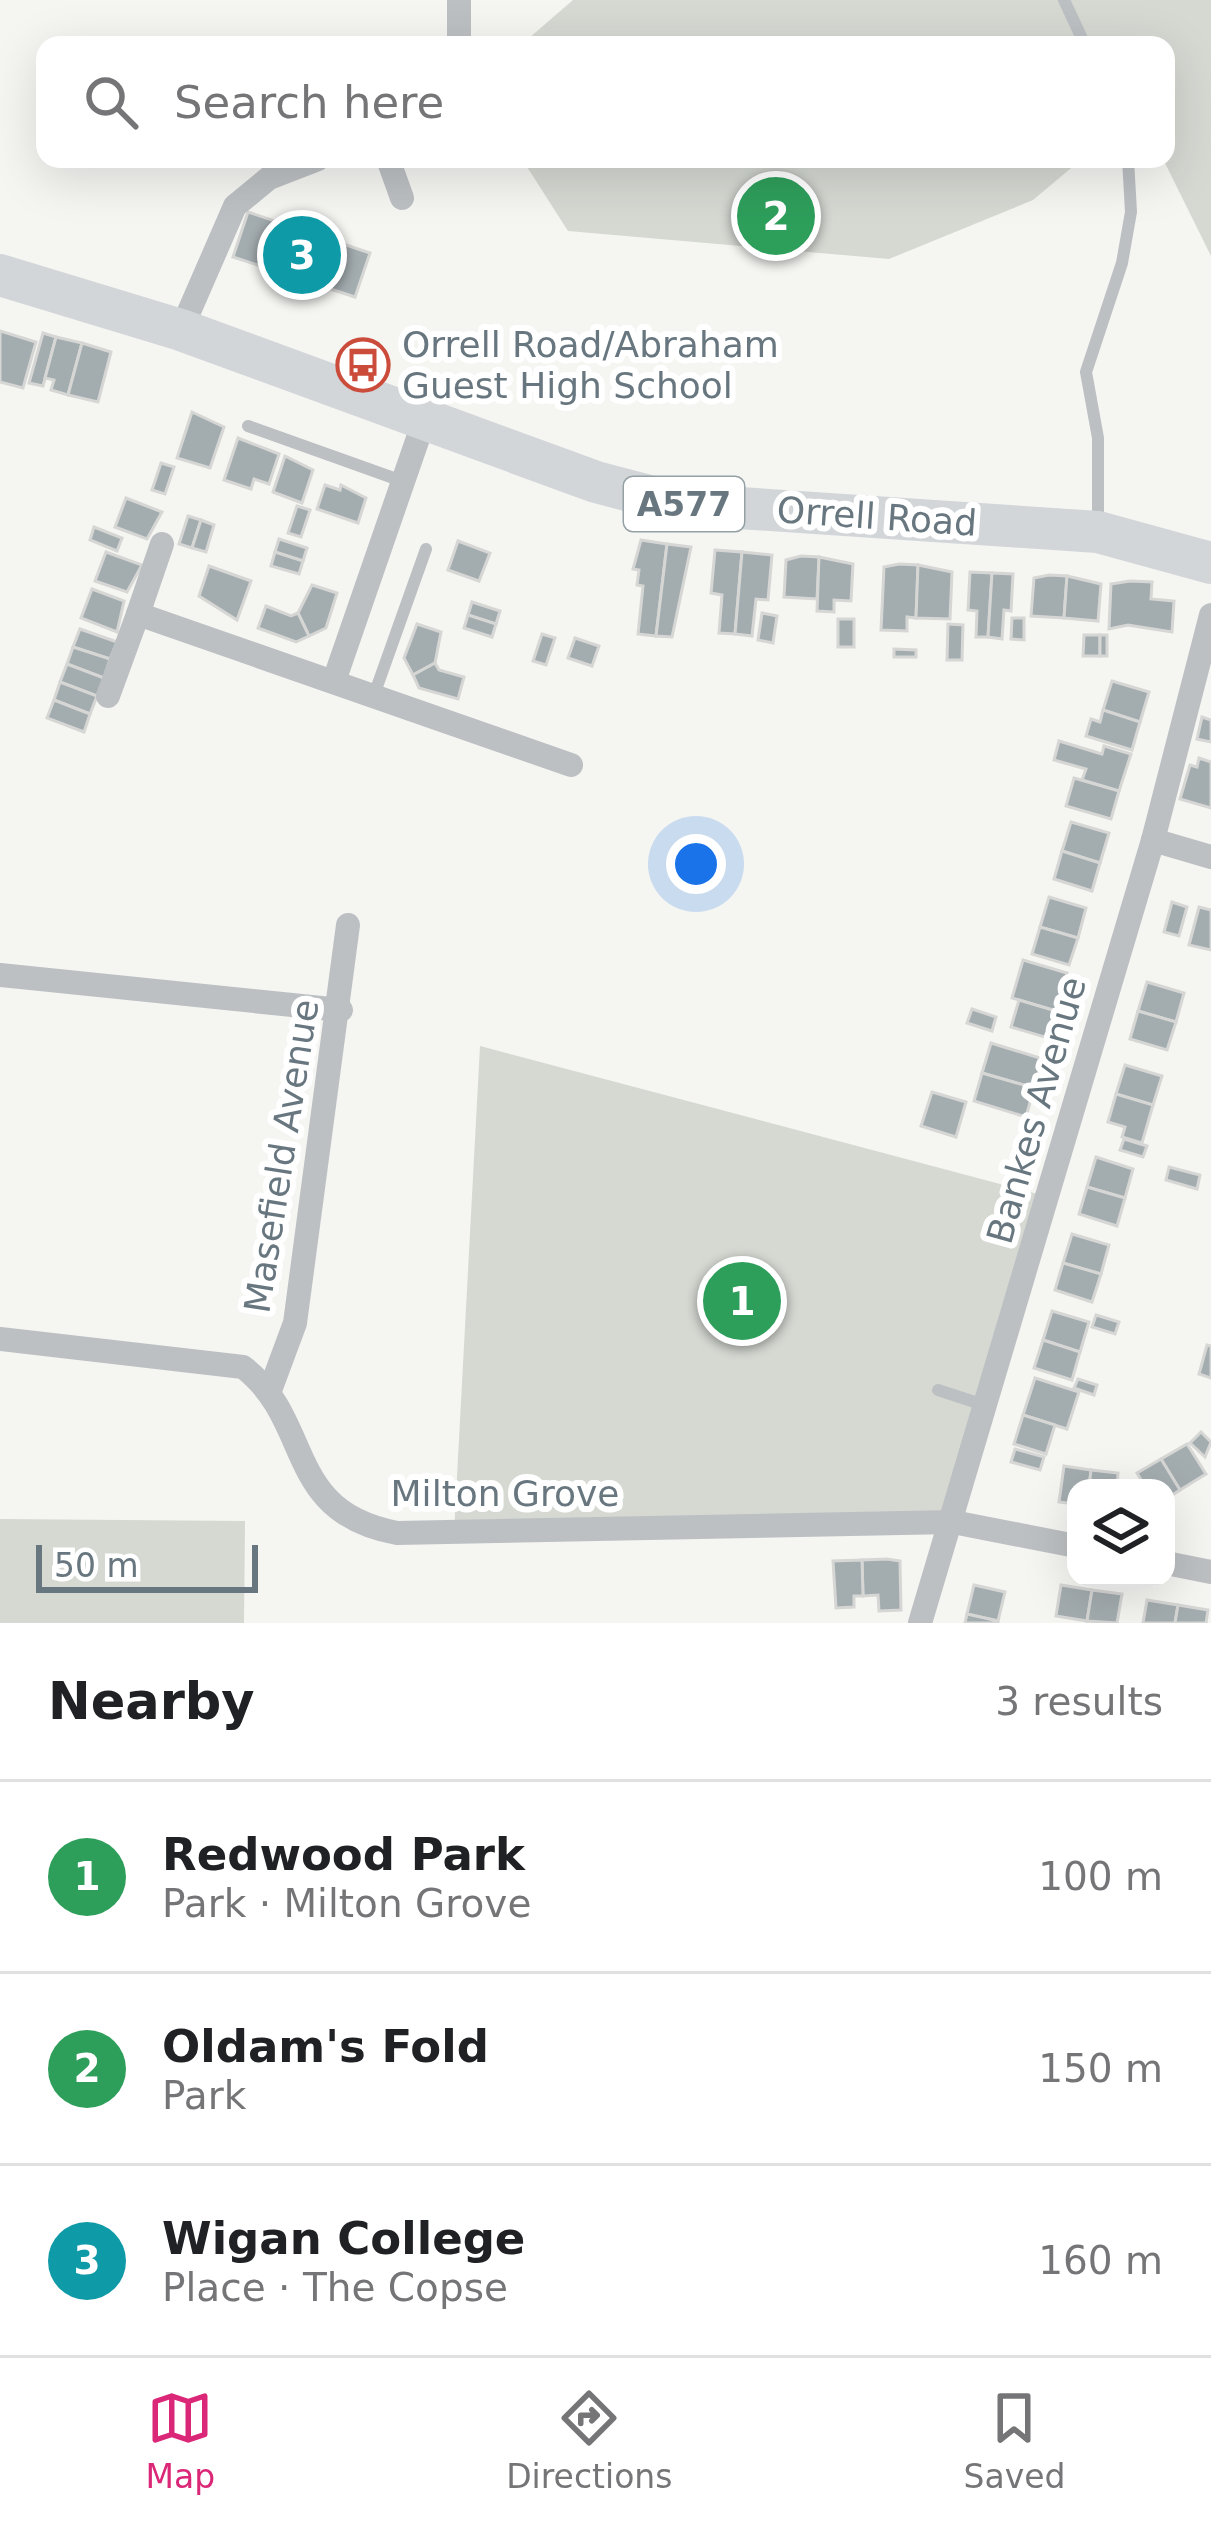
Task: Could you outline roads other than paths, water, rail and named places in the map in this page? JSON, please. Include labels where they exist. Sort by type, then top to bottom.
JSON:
[{"type":"highway","name":"Orrell Road","points":[[0,275],[181,330],[596,482],[680,504],[1098,532],[1211,563]]},
{"type":"street","points":[[459,0],[459,36]]},
{"type":"street","points":[[181,330],[236,206],[268,178],[294,168]]},
{"type":"street","points":[[391,168],[402,198]]},
{"type":"street","points":[[334,681],[424,418]]},
{"type":"street","points":[[108,696],[162,544]]},
{"type":"street","points":[[138,614],[572,765]]},
{"type":"street","name":"Bankes Avenue","points":[[920,1623],[1153,840],[1211,615]]},
{"type":"street","points":[[1153,840],[1211,857]]},
{"type":"street","name":"Masefield Avenue","points":[[269,1394],[295,1324],[341,1010],[348,925]]},
{"type":"street","points":[[0,975],[341,1010]]},
{"type":"street","name":"Milton Grove","points":[[0,1339],[243,1367],[269,1394],[308,1471],[333,1507],[359,1526],[397,1533],[953,1522],[1067,1544]]},
{"type":"street","points":[[1175,1565],[1211,1572]]},
{"type":"lane","points":[[1064,0],[1081,36]]},
{"type":"lane","points":[[1098,532],[1098,438],[1086,372],[1122,263],[1131,212],[1129,168]]},
{"type":"lane","points":[[248,426],[402,481]]},
{"type":"lane","points":[[374,695],[426,549]]},
{"type":"lane","points":[[938,1390],[987,1406]]},
{"type":"place","name":"Oldam's Fold","points":[[776,216]]},
{"type":"place","name":"Wigan College","points":[[302,255]]},
{"type":"place","name":"Orrell Road/Abraham Guest High School","points":[[363,365]]},
{"type":"place","name":"Redwood Park","points":[[742,1301]]}]
